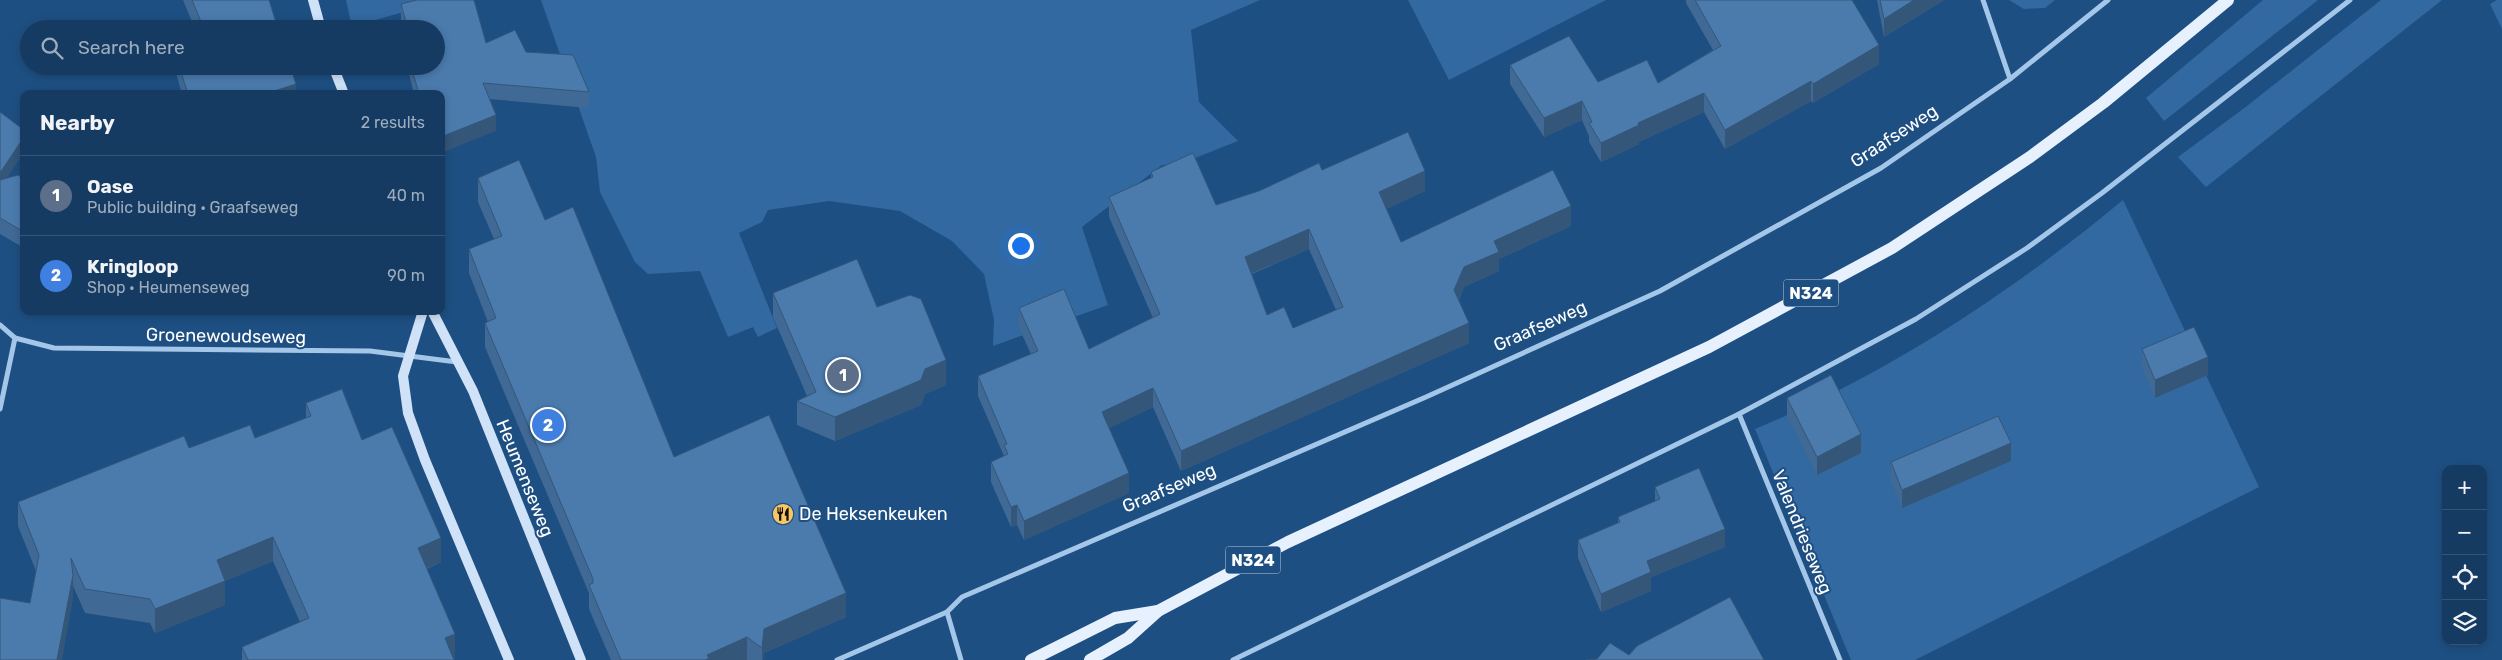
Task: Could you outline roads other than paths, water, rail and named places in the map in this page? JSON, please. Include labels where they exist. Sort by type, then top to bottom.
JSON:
[{"type":"main road","name":"N324","points":[[1090,660],[1128,638],[1158,611],[1270,550],[1709,347],[1892,248],[2030,157],[2103,103],[2228,0]]},
{"type":"main road","name":"N324","points":[[1031,660],[1115,618],[1158,611]]},
{"type":"street","points":[[313,0],[319,20]]},
{"type":"street","points":[[1983,0],[2010,79]]},
{"type":"street","name":"Graafseweg","points":[[837,660],[947,612],[962,596],[1417,401],[1660,292],[1881,168],[2010,79],[2108,0]]},
{"type":"street","points":[[1233,660],[1739,414],[1916,319],[2027,248],[2102,193],[2350,0]]},
{"type":"street","points":[[337,75],[342,90]]},
{"type":"street","points":[[422,315],[402,376],[408,413],[425,460],[509,660]]},
{"type":"street","name":"Heumenseweg","points":[[434,315],[473,391],[581,660]]},
{"type":"street","name":"Groenewoudseweg","points":[[0,325],[15,338],[54,348],[370,351],[457,362]]},
{"type":"street","points":[[0,409],[15,338]]},
{"type":"street","name":"Valendrieseweg","points":[[1739,414],[1840,660]]},
{"type":"street","points":[[947,612],[961,660]]},
{"type":"place","name":"Oase","points":[[843,375]]},
{"type":"place","name":"Kringloop","points":[[548,425]]},
{"type":"place","name":"De Heksenkeuken","points":[[783,514]]}]
